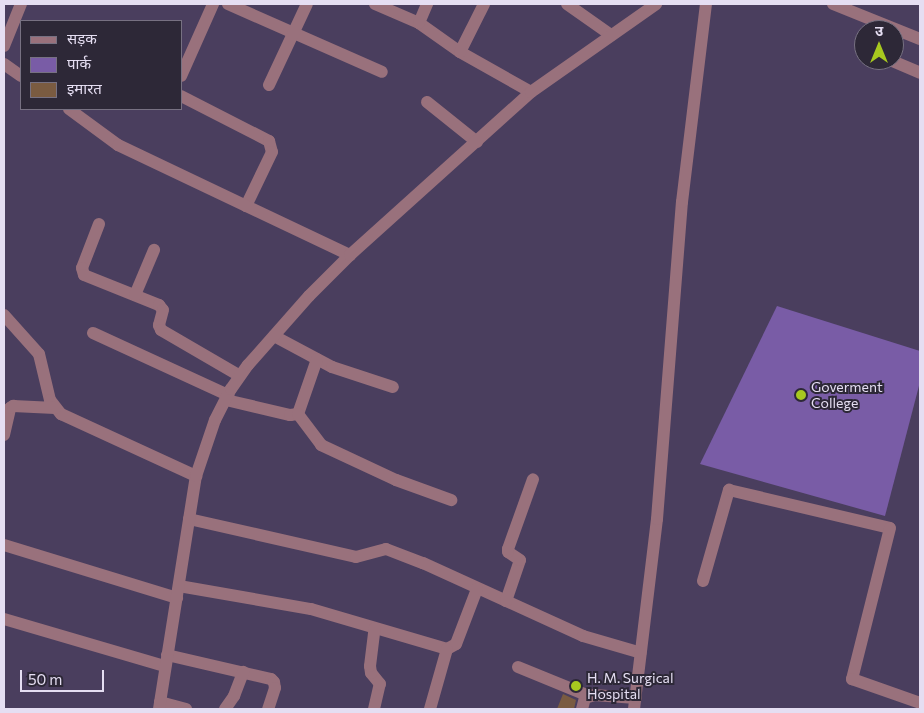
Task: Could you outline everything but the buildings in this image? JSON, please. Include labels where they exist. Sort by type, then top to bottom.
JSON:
[{"type":"street","points":[[4,46],[22,4]]},
{"type":"street","points":[[182,74],[213,4]]},
{"type":"street","points":[[228,4],[382,72]]},
{"type":"street","points":[[269,85],[307,4]]},
{"type":"street","points":[[375,4],[419,23],[460,52],[531,92]]},
{"type":"street","points":[[419,23],[427,4]]},
{"type":"street","points":[[460,52],[484,4]]},
{"type":"street","points":[[567,4],[611,35]]},
{"type":"street","points":[[186,709],[159,706],[166,660],[196,476],[215,420],[240,376],[309,296],[350,255],[531,92],[656,4]]},
{"type":"street","points":[[518,667],[589,696],[635,704],[657,519],[682,202],[706,4]]},
{"type":"street","points":[[833,4],[857,8],[870,20]]},
{"type":"street","points":[[904,34],[920,39]]},
{"type":"street","points":[[4,64],[20,75]]},
{"type":"street","points":[[904,66],[920,73]]},
{"type":"street","points":[[182,97],[269,142],[272,152],[246,206]]},
{"type":"street","points":[[427,102],[477,142]]},
{"type":"street","points":[[70,110],[118,145],[350,255]]},
{"type":"street","points":[[99,224],[82,272],[87,277],[135,295],[162,308],[159,325],[164,332],[240,376]]},
{"type":"street","points":[[135,295],[154,250]]},
{"type":"street","points":[[4,315],[39,354],[50,400],[55,408],[70,420],[196,476]]},
{"type":"street","points":[[93,332],[227,398],[290,415],[298,414]]},
{"type":"street","points":[[274,336],[332,367],[393,387]]},
{"type":"street","points":[[298,414],[317,359]]},
{"type":"street","points":[[4,435],[10,408],[13,406],[55,408]]},
{"type":"street","points":[[298,414],[318,442],[326,447],[396,480],[450,500]]},
{"type":"street","points":[[506,601],[520,560],[508,552],[508,549],[533,479]]},
{"type":"street","points":[[702,581],[730,490],[890,528],[852,679],[920,702]]},
{"type":"street","points":[[189,519],[356,557],[386,549],[422,563],[583,636],[641,653]]},
{"type":"street","points":[[4,546],[178,592],[311,609],[447,649]]},
{"type":"street","points":[[430,709],[447,649],[456,644],[477,589]]},
{"type":"street","points":[[4,618],[166,660],[243,672],[274,682],[276,688],[268,709]]},
{"type":"street","points":[[374,709],[380,684],[371,673],[370,666],[375,628]]},
{"type":"street","points":[[225,709],[234,696],[243,672]]},
{"type":"street","points":[[582,709],[586,698],[589,696]]},
{"type":"green space","points":[[777,306],[920,351],[920,382],[885,516],[700,464]]},
{"type":"place","name":"Goverment College","points":[[801,395]]},
{"type":"place","name":"H. M. Surgical Hospital","points":[[576,686]]}]
